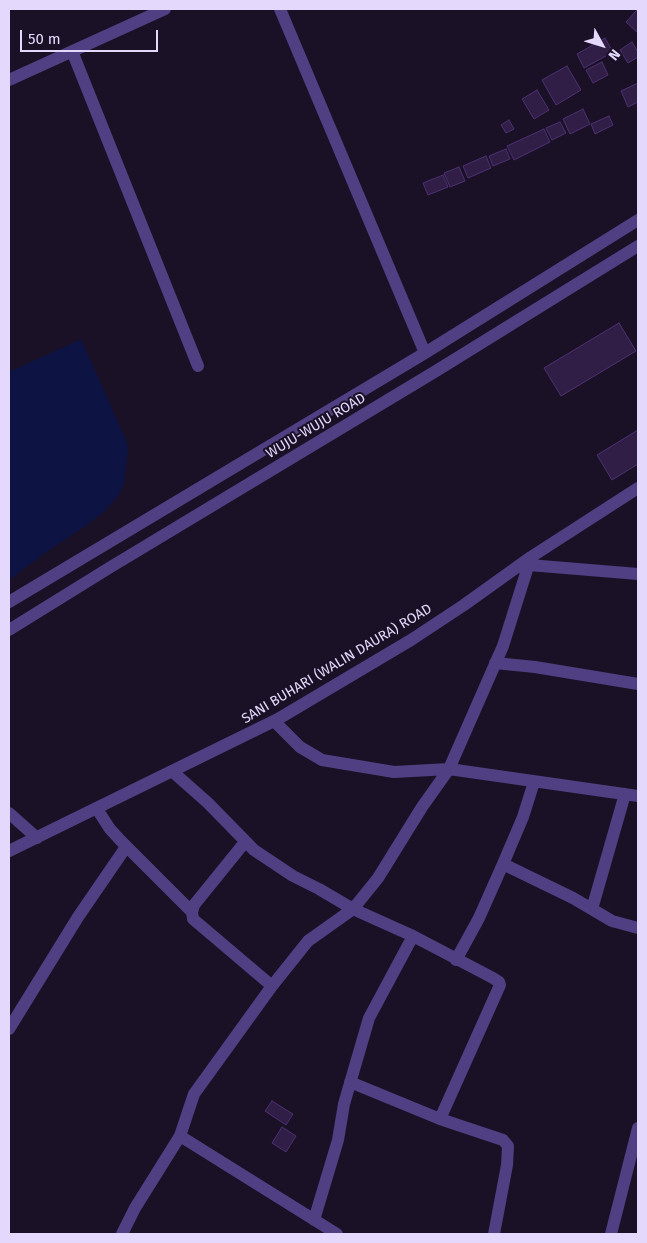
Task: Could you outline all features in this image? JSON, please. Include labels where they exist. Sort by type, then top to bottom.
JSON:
[{"type":"street","points":[[10,75],[72,51],[165,9]]},
{"type":"street","points":[[280,9],[425,352]]},
{"type":"street","points":[[72,51],[198,366]]},
{"type":"street","name":"WUJU-WUJU ROAD","points":[[9,602],[425,352],[638,220]]},
{"type":"street","name":"WUJU-WUJU ROAD","points":[[9,630],[638,246]]},
{"type":"street","name":"SANI BUHARI (WALIN DAURA) ROAD","points":[[9,852],[274,721],[411,640],[638,488]]},
{"type":"street","points":[[122,1234],[135,1208],[180,1136],[194,1094],[272,986],[308,941],[353,909],[378,878],[422,808],[449,770],[503,646],[530,561],[638,574]]},
{"type":"street","points":[[495,663],[535,667],[638,684]]},
{"type":"street","points":[[274,721],[300,747],[322,760],[394,772],[449,770],[632,795],[592,909]]},
{"type":"street","points":[[173,772],[208,802],[254,850],[293,876],[353,909],[412,936],[499,982],[500,985],[440,1118]]},
{"type":"street","points":[[456,960],[479,918],[503,864],[523,817],[534,782]]},
{"type":"street","points":[[97,808],[110,829],[192,912],[194,919],[272,986]]},
{"type":"street","points":[[9,813],[37,838]]},
{"type":"street","points":[[192,912],[194,905],[245,842]]},
{"type":"street","points":[[9,1029],[78,918],[126,846]]},
{"type":"street","points":[[503,864],[573,898],[612,921],[638,928]]},
{"type":"street","points":[[314,1220],[338,1140],[344,1104],[369,1018],[412,936]]},
{"type":"street","points":[[350,1082],[440,1118],[503,1140],[508,1146],[507,1164],[494,1234]]},
{"type":"street","points":[[611,1234],[636,1142],[638,1128]]},
{"type":"street","points":[[180,1136],[314,1220],[324,1231],[337,1234]]},
{"type":"shaded area","points":[[81,339],[126,440],[128,448],[124,484],[118,496],[106,510],[9,580],[9,372]]},
{"type":"building","points":[[637,10],[638,12],[638,33],[626,22]]},
{"type":"building","points":[[605,38],[613,52],[584,68],[577,54]]},
{"type":"building","points":[[632,42],[638,52],[638,57],[628,63],[620,50]]},
{"type":"building","points":[[602,62],[608,75],[593,83],[586,70]]},
{"type":"building","points":[[567,66],[581,90],[556,105],[542,80]]},
{"type":"building","points":[[638,83],[638,102],[628,107],[621,91]]},
{"type":"building","points":[[537,90],[549,110],[534,119],[522,99]]},
{"type":"building","points":[[583,109],[590,124],[570,134],[563,119]]},
{"type":"building","points":[[609,116],[613,125],[595,134],[591,124]]},
{"type":"building","points":[[509,120],[514,129],[506,133],[501,125]]},
{"type":"building","points":[[560,122],[566,133],[552,140],[546,128]]},
{"type":"building","points":[[544,129],[550,142],[514,160],[507,146]]},
{"type":"building","points":[[506,149],[510,159],[493,166],[489,156]]},
{"type":"building","points":[[486,156],[491,168],[468,178],[463,166]]},
{"type":"building","points":[[459,167],[465,181],[450,187],[444,173]]},
{"type":"building","points":[[443,175],[448,187],[428,195],[423,183]]},
{"type":"building","points":[[619,323],[636,351],[561,396],[544,368]]},
{"type":"building","points":[[638,430],[638,464],[612,480],[597,455]]},
{"type":"building","points":[[272,1101],[293,1114],[286,1125],[265,1111]]},
{"type":"building","points":[[282,1127],[296,1136],[286,1152],[272,1143]]}]
